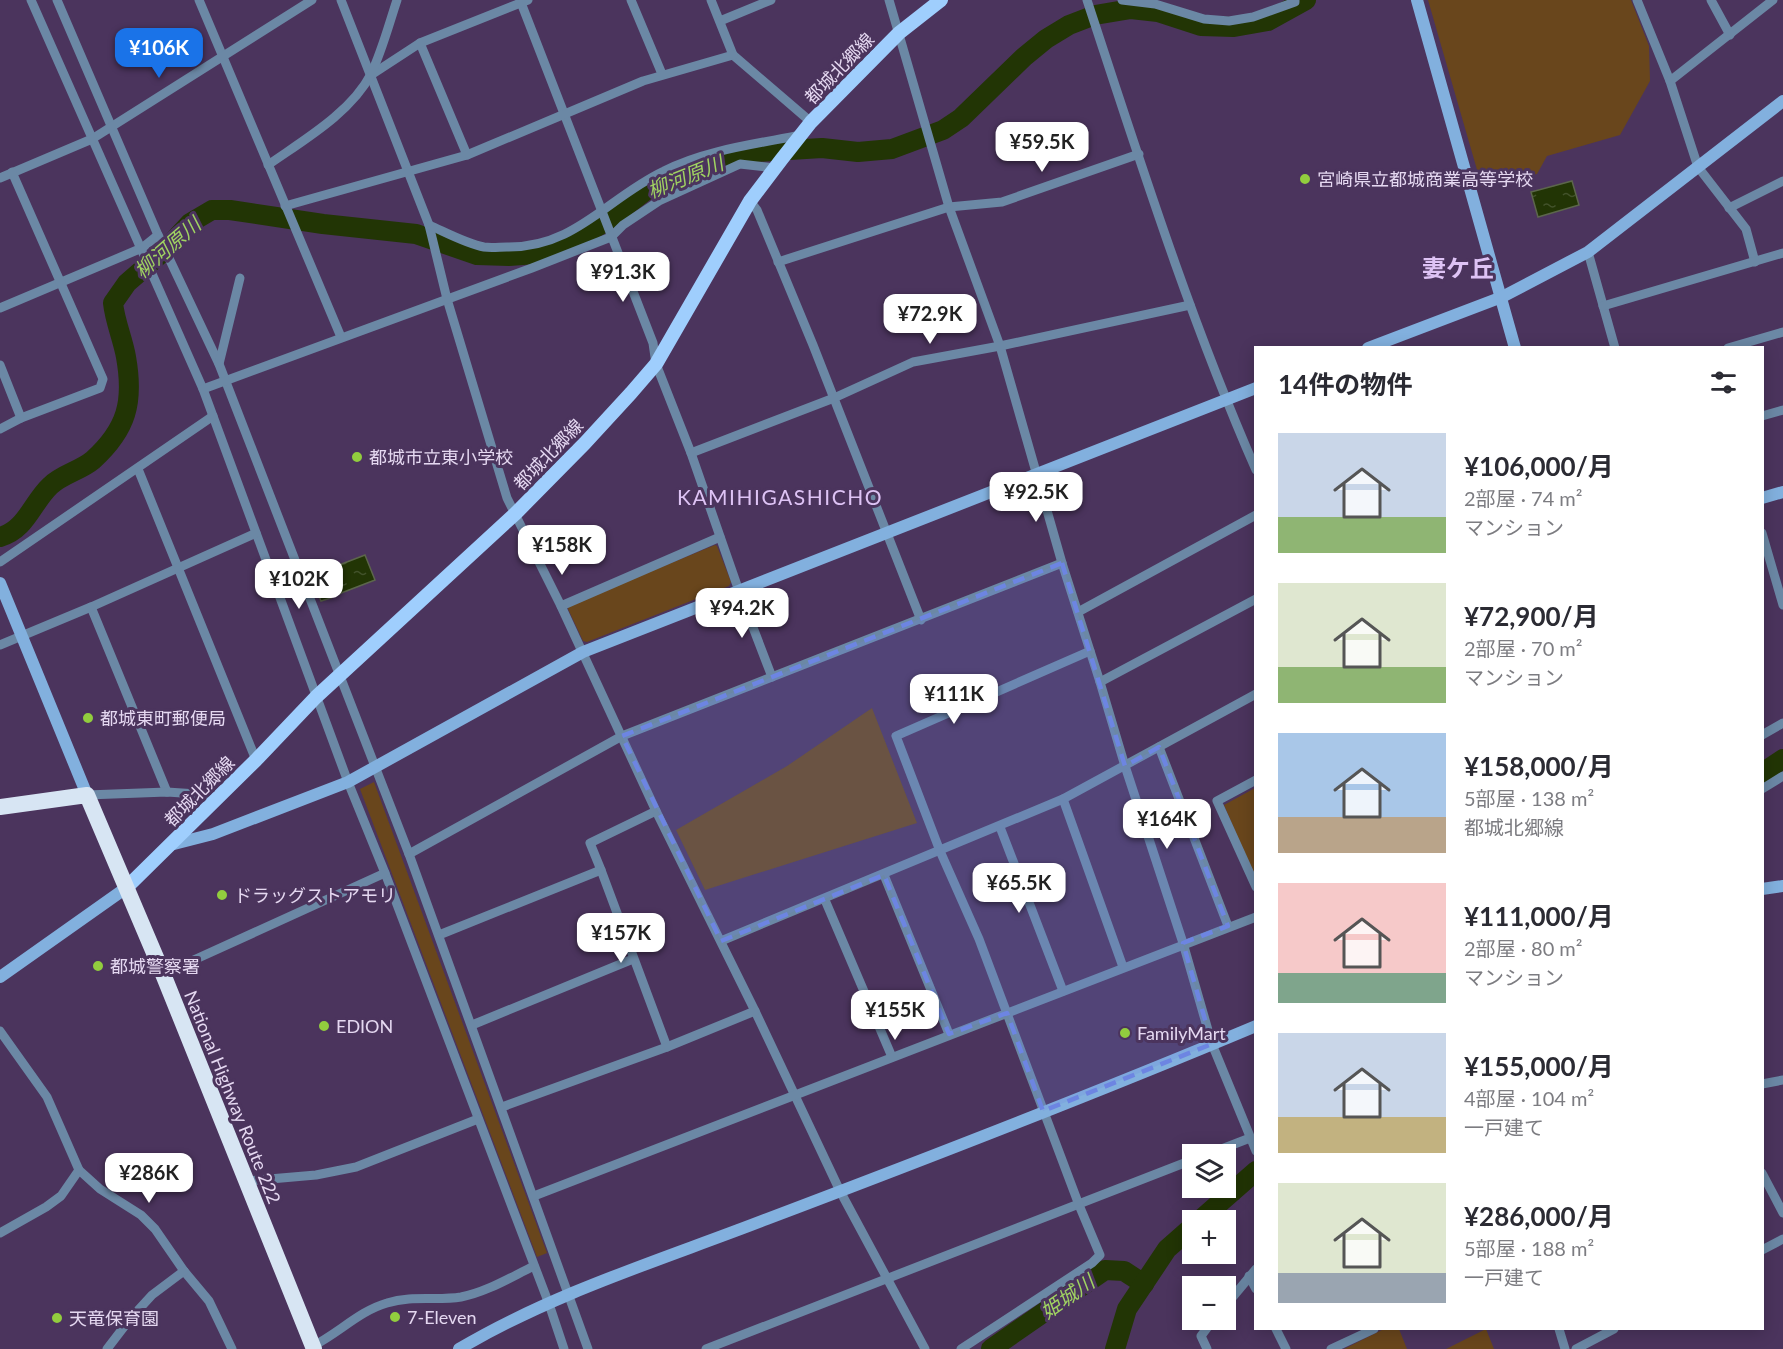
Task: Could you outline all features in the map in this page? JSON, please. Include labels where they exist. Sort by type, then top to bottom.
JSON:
[{"type":"highway","points":[[0,807],[87,795]]},
{"type":"highway","name":"National Highway Route 222","points":[[87,795],[247,1181],[311,1348]]},
{"type":"main road","name":"都城北郷線","points":[[126,888],[256,760],[316,697],[516,513],[585,443],[656,364],[750,201],[797,140],[899,33],[941,0]]},
{"type":"street","points":[[31,0],[152,269],[203,389],[316,697],[549,1304],[564,1349]]},
{"type":"street","points":[[57,0],[159,236],[219,364],[409,854],[588,1349]]},
{"type":"street","points":[[199,0],[341,337]]},
{"type":"street","points":[[0,178],[92,139],[312,0]]},
{"type":"street","points":[[341,0],[429,227],[447,298],[507,498],[561,606],[656,811],[755,1011],[840,1191],[925,1349]]},
{"type":"street","points":[[371,75],[397,0]]},
{"type":"street","points":[[631,0],[662,74]]},
{"type":"street","points":[[711,0],[733,55],[811,123]]},
{"type":"street","points":[[720,21],[771,0]]},
{"type":"street","points":[[889,0],[949,207],[1000,346],[1062,563],[1183,943],[1212,1044],[1253,1144],[1236,1148]]},
{"type":"street","points":[[1096,0],[1088,3],[1190,305],[1225,399],[1254,465]]},
{"type":"street","points":[[1122,0],[1155,4],[1204,19],[1229,21],[1253,17],[1296,1]]},
{"type":"street","points":[[1417,0],[1514,346]]},
{"type":"street","points":[[1637,0],[1670,81],[1698,167],[1746,229],[1755,262]]},
{"type":"street","points":[[1711,0],[1730,35]]},
{"type":"street","points":[[1670,81],[1773,0]]},
{"type":"street","points":[[268,165],[338,114],[371,75],[420,43],[523,1],[564,114],[653,343],[656,364],[691,453],[772,677]]},
{"type":"street","points":[[420,43],[467,156]]},
{"type":"street","points":[[285,206],[467,156],[662,74],[733,55]]},
{"type":"street","points":[[1373,346],[1502,297],[1588,252],[1783,101]]},
{"type":"street","points":[[429,227],[484,247],[514,247],[546,243],[567,235],[638,185],[665,170],[704,156],[797,140]]},
{"type":"street","points":[[778,262],[949,207],[1002,202],[1139,154]]},
{"type":"street","points":[[203,389],[532,268],[610,233],[659,201],[740,164],[778,164]]},
{"type":"street","points":[[0,429],[21,418],[100,388],[103,380],[12,172]]},
{"type":"street","points":[[1729,208],[1783,182]]},
{"type":"street","points":[[750,201],[757,210],[834,398],[921,620]]},
{"type":"street","points":[[0,308],[142,248],[159,236]]},
{"type":"street","points":[[1588,252],[1614,346]]},
{"type":"street","points":[[1603,306],[1783,253]]},
{"type":"street","points":[[219,364],[240,278]]},
{"type":"street","points":[[691,453],[834,398],[914,362],[1190,305]]},
{"type":"street","points":[[1735,346],[1783,332]]},
{"type":"street","points":[[0,365],[21,418]]},
{"type":"street","points":[[170,845],[213,834],[348,782],[583,652],[1254,389]]},
{"type":"street","points":[[1764,415],[1783,410]]},
{"type":"street","points":[[0,562],[213,416]]},
{"type":"street","points":[[138,469],[256,760]]},
{"type":"street","points":[[1764,497],[1783,492]]},
{"type":"street","points":[[1078,612],[1254,516]]},
{"type":"street","points":[[0,645],[256,533]]},
{"type":"street","points":[[561,606],[720,537]]},
{"type":"street","points":[[1764,539],[1783,605]]},
{"type":"street","points":[[409,854],[622,735],[1062,563]]},
{"type":"street","points":[[0,584],[87,795],[167,792],[197,794],[213,801]]},
{"type":"street","points":[[1100,682],[1254,600]]},
{"type":"street","points":[[91,607],[167,792]]},
{"type":"street","points":[[961,1349],[1092,1263],[1100,1255],[979,939],[940,851],[896,736],[1090,651]]},
{"type":"street","points":[[721,941],[825,900],[1063,799],[1254,695]]},
{"type":"street","points":[[1764,734],[1783,723]]},
{"type":"street","points":[[1160,747],[1228,926]]},
{"type":"street","points":[[1764,788],[1783,776]]},
{"type":"street","points":[[1254,781],[1217,801],[1254,883]]},
{"type":"street","points":[[1063,799],[1123,967]]},
{"type":"street","points":[[656,811],[590,843],[667,1047]]},
{"type":"street","points":[[1000,827],[1063,991]]},
{"type":"street","points":[[439,935],[601,870]]},
{"type":"street","points":[[162,974],[385,873]]},
{"type":"street","points":[[884,875],[949,1034]]},
{"type":"street","points":[[1764,889],[1783,886]]},
{"type":"street","points":[[0,977],[126,888]]},
{"type":"street","points":[[825,900],[892,1057]]},
{"type":"street","points":[[534,1196],[1183,943],[1254,918]]},
{"type":"street","points":[[472,1025],[633,959]]},
{"type":"street","points":[[501,1107],[667,1047],[755,1011]]},
{"type":"street","points":[[459,1349],[490,1331],[569,1295],[840,1191],[1254,1027]]},
{"type":"street","points":[[0,1031],[47,1098],[79,1170],[100,1189],[141,1215],[155,1229],[184,1271],[209,1301],[232,1349]]},
{"type":"street","points":[[1764,1084],[1783,1080]]},
{"type":"street","points":[[247,1181],[316,1175],[356,1167],[478,1119]]},
{"type":"street","points":[[706,1349],[1182,1164]]},
{"type":"street","points":[[0,1233],[61,1196],[79,1170]]},
{"type":"street","points":[[1764,1177],[1783,1213]]},
{"type":"street","points":[[1764,1249],[1783,1239]]},
{"type":"street","points":[[311,1348],[373,1307],[407,1299],[459,1298],[474,1294],[534,1266]]},
{"type":"street","points":[[107,1349],[152,1295],[184,1271]]},
{"type":"street","points":[[1236,1292],[1252,1272]]},
{"type":"street","points":[[1206,1330],[1201,1336],[1207,1349]]},
{"type":"street","points":[[1276,1330],[1286,1349]]},
{"type":"street","points":[[1331,1349],[1372,1330]]},
{"type":"street","points":[[1559,1330],[1565,1349]]},
{"type":"street","points":[[1576,1349],[1612,1330]]},
{"type":"highlighted area","points":[[1062,563],[1125,766],[1159,747],[1228,926],[1183,943],[1212,1044],[1043,1111],[1007,1013],[949,1034],[884,875],[721,941],[622,736]]},
{"type":"shaded area","points":[[1428,0],[1631,0],[1649,46],[1650,81],[1620,135],[1547,156],[1537,174],[1482,187]]},
{"type":"shaded area","points":[[715,545],[731,582],[729,586],[587,642],[583,641],[568,609],[569,605]]},
{"type":"shaded area","points":[[872,708],[917,823],[705,890],[676,830],[787,766]]},
{"type":"shaded area","points":[[374,782],[547,1253],[537,1257],[360,789]]},
{"type":"shaded area","points":[[1254,789],[1254,875],[1224,805]]},
{"type":"shaded area","points":[[1382,1330],[1399,1330],[1407,1349],[1344,1349]]},
{"type":"shaded area","points":[[1486,1330],[1494,1349],[1446,1349]]},
{"type":"water","points":[[1572,181],[1579,205],[1538,217],[1531,192]]},
{"type":"water","points":[[365,555],[375,580],[336,595],[326,570]]},
{"type":"water","points":[[321,572],[331,598],[321,601],[311,576]]},
{"type":"waterway","name":"柳河原川","points":[[0,537],[22,522],[50,486],[93,460],[114,437],[125,414],[129,388],[126,357],[113,303],[127,283],[165,250],[190,223],[212,210],[230,210],[323,224],[416,234],[477,255],[536,254],[572,242],[605,222],[653,185],[719,159],[756,152],[822,148],[858,152],[892,149],[943,130],[961,118],[1046,39],[1069,25],[1095,15],[1131,9],[1158,12],[1201,26],[1234,27],[1268,21],[1306,0]]},
{"type":"waterway","name":"姫城川","points":[[1764,772],[1783,759]]},
{"type":"waterway","name":"姫城川","points":[[1212,1210],[1254,1173]]},
{"type":"waterway","name":"姫城川","points":[[1115,1349],[1127,1309],[1167,1249],[1182,1236]]},
{"type":"waterway","name":"姫城川","points":[[991,1349],[1105,1270],[1124,1271],[1144,1284]]},
{"type":"place","name":"宮崎県立都城商業高等学校","points":[[1305,179]]},
{"type":"place","name":"都城市立東小学校","points":[[357,457]]},
{"type":"place","name":"都城東町郵便局","points":[[88,718]]},
{"type":"place","name":"ドラッグストアモリ","points":[[222,895]]},
{"type":"place","name":"都城警察署","points":[[98,966]]},
{"type":"place","name":"EDION","points":[[324,1026]]},
{"type":"place","name":"FamilyMart","points":[[1125,1033]]},
{"type":"place","name":"7-Eleven","points":[[395,1317]]},
{"type":"place","name":"天竜保育園","points":[[57,1318]]},
{"type":"district","name":"妻ケ丘","points":[[1458,267]]},
{"type":"district","name":"KAMIHIGASHICHO","points":[[780,496]]}]
